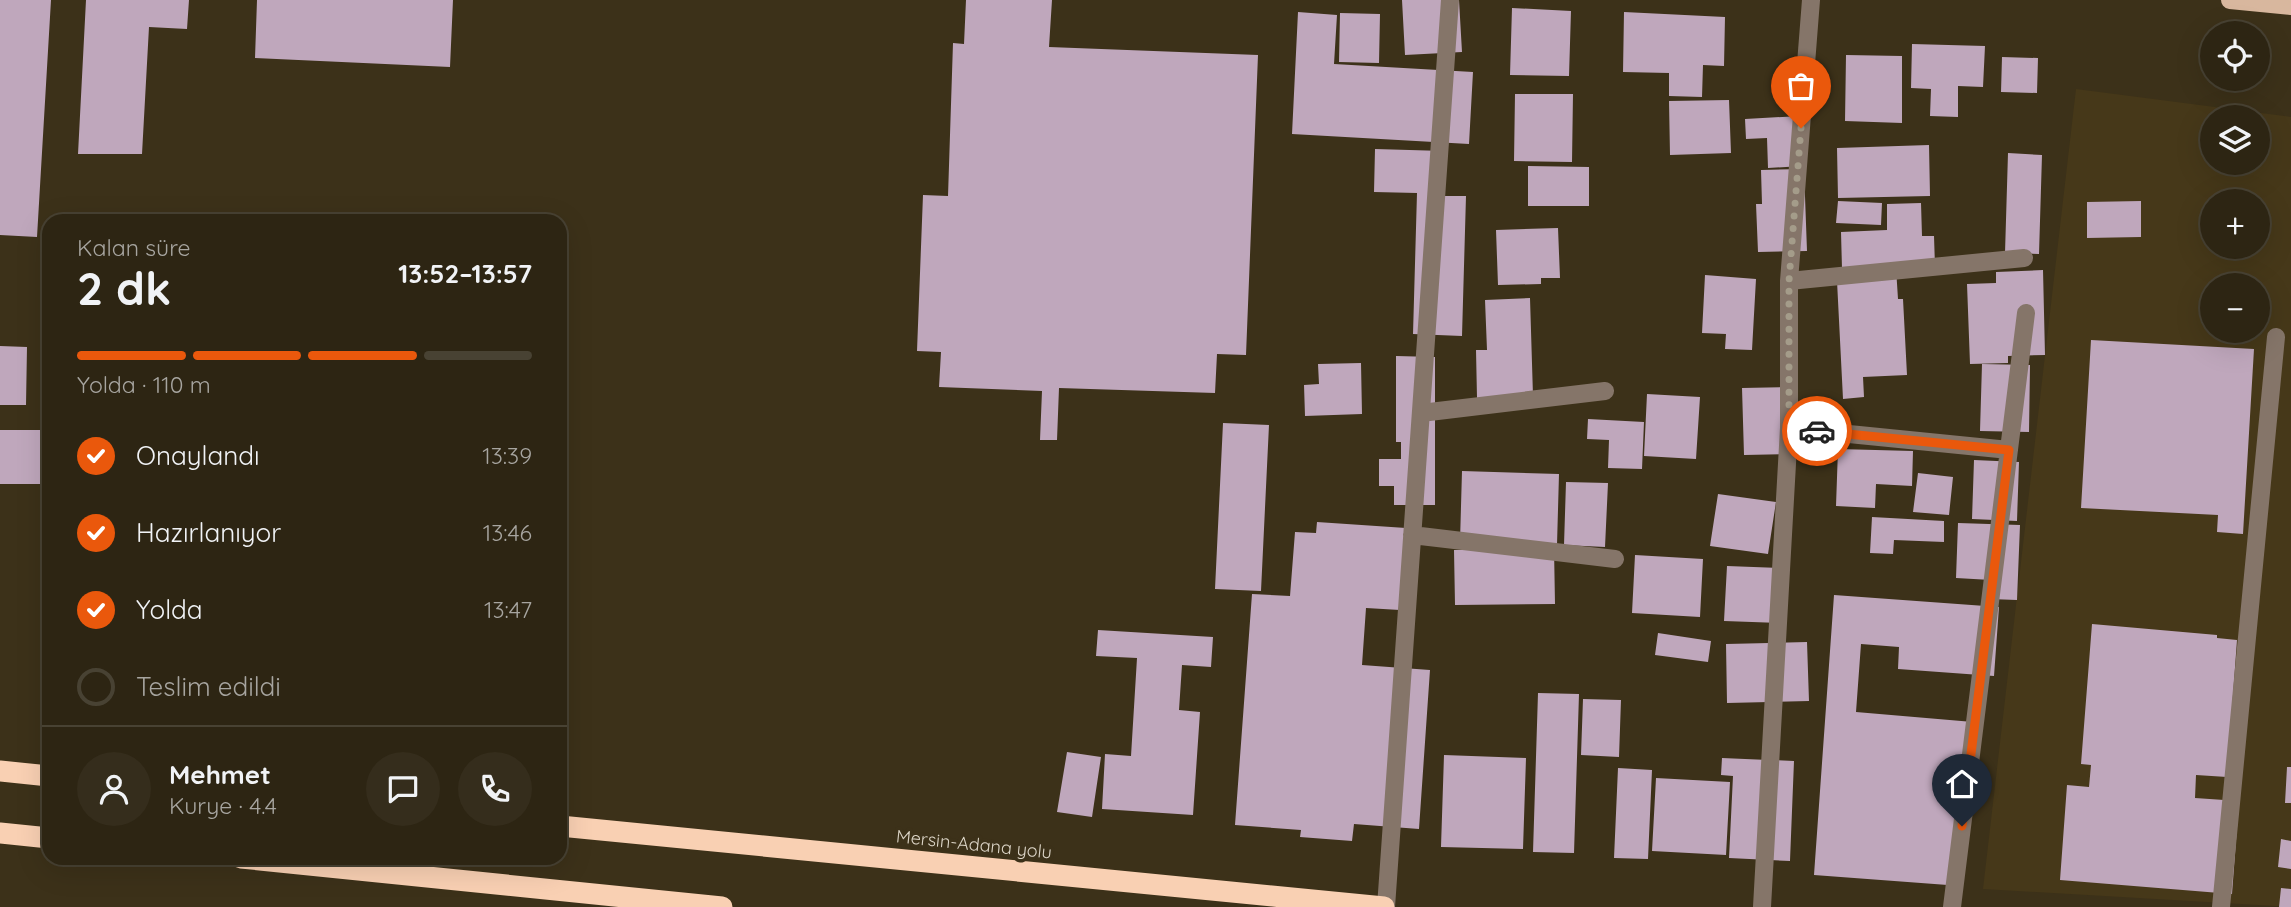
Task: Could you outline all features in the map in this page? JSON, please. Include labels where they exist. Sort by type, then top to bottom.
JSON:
[{"type":"highway","points":[[0,771],[42,775]]},
{"type":"highway","name":"Mersin-Adana yolu","points":[[567,827],[1385,907]]},
{"type":"highway","points":[[7,835],[42,838]]},
{"type":"highway","points":[[310,865],[722,907]]},
{"type":"main road","points":[[2230,0],[2291,6]]},
{"type":"street","points":[[1385,907],[1450,0]]},
{"type":"street","points":[[1762,907],[1789,428],[1789,281],[1811,0]]},
{"type":"street","points":[[1789,281],[2024,258]]},
{"type":"street","points":[[1952,907],[2026,313]]},
{"type":"street","points":[[2221,907],[2276,337]]},
{"type":"street","points":[[1421,413],[1605,391]]},
{"type":"street","points":[[1789,428],[2009,450]]},
{"type":"street","points":[[1412,535],[1615,559]]},
{"type":"shaded area","points":[[2076,89],[2200,105],[2200,175],[2270,175],[2270,114],[2291,117],[2291,907],[1983,889]]},
{"type":"building","points":[[0,0],[51,0],[37,237],[0,235]]},
{"type":"building","points":[[86,0],[189,0],[187,29],[149,27],[142,154],[78,154]]},
{"type":"building","points":[[257,0],[453,0],[450,67],[255,58]]},
{"type":"building","points":[[966,0],[1052,0],[1049,47],[1258,55],[1246,355],[1217,354],[1215,393],[1059,388],[1057,440],[1040,440],[1042,391],[939,387],[941,352],[917,351],[923,195],[948,196],[953,43],[964,44]]},
{"type":"building","points":[[1402,0],[1459,0],[1462,52],[1405,55]]},
{"type":"building","points":[[1512,8],[1571,11],[1569,76],[1510,75]]},
{"type":"building","points":[[1298,12],[1337,15],[1334,64],[1473,72],[1469,144],[1292,134]]},
{"type":"building","points":[[1624,12],[1725,17],[1724,66],[1703,65],[1702,97],[1669,96],[1669,73],[1623,72]]},
{"type":"building","points":[[1340,13],[1380,14],[1379,63],[1339,62]]},
{"type":"building","points":[[1912,44],[1985,46],[1983,87],[1958,86],[1958,117],[1930,116],[1931,89],[1911,88]]},
{"type":"building","points":[[1846,55],[1902,56],[1902,123],[1845,121]]},
{"type":"building","points":[[2002,57],[2038,58],[2037,93],[2001,92]]},
{"type":"building","points":[[1515,94],[1573,94],[1572,162],[1514,161]]},
{"type":"building","points":[[1729,100],[1731,153],[1670,155],[1669,101]]},
{"type":"building","points":[[1800,116],[1802,166],[1768,168],[1767,138],[1746,139],[1745,119]]},
{"type":"building","points":[[1929,145],[1930,196],[1838,198],[1837,148]]},
{"type":"building","points":[[1375,149],[1444,151],[1443,196],[1466,196],[1462,336],[1413,334],[1417,193],[1374,192]]},
{"type":"building","points":[[2008,153],[2042,155],[2039,254],[2005,253]]},
{"type":"building","points":[[1528,166],[1589,167],[1589,206],[1528,206]]},
{"type":"building","points":[[1804,169],[1807,251],[1758,252],[1756,204],[1762,204],[1761,170]]},
{"type":"building","points":[[1838,201],[1882,203],[1881,225],[1836,223]]},
{"type":"building","points":[[2141,201],[2141,237],[2087,238],[2087,202]]},
{"type":"building","points":[[1921,203],[1922,236],[1934,236],[1935,266],[1896,268],[1898,299],[1903,299],[1907,375],[1863,377],[1864,397],[1843,399],[1837,281],[1842,269],[1841,232],[1887,230],[1887,204]]},
{"type":"building","points":[[1558,228],[1560,278],[1541,278],[1541,284],[1498,285],[1496,230]]},
{"type":"building","points":[[2043,270],[2045,355],[2008,356],[2008,363],[1970,364],[1967,284],[1996,283],[1996,272]]},
{"type":"building","points":[[1705,275],[1756,279],[1752,350],[1725,349],[1726,334],[1702,333]]},
{"type":"building","points":[[1530,298],[1533,396],[1477,398],[1476,350],[1487,350],[1485,300]]},
{"type":"building","points":[[2091,340],[2254,349],[2243,534],[2217,532],[2218,515],[2081,508]]},
{"type":"building","points":[[0,346],[27,347],[26,405],[0,405]]},
{"type":"building","points":[[1396,356],[1435,357],[1435,505],[1394,505],[1394,486],[1379,486],[1379,459],[1401,459],[1401,442],[1396,442]]},
{"type":"building","points":[[1361,363],[1362,414],[1305,416],[1304,385],[1319,384],[1318,364]]},
{"type":"building","points":[[1982,364],[2030,365],[2029,432],[1980,431]]},
{"type":"building","points":[[1797,387],[1798,454],[1744,455],[1742,388]]},
{"type":"building","points":[[1647,394],[1700,397],[1696,459],[1644,456]]},
{"type":"building","points":[[1588,419],[1644,422],[1642,469],[1608,468],[1609,440],[1587,439]]},
{"type":"building","points":[[1223,423],[1269,425],[1261,591],[1215,589]]},
{"type":"building","points":[[0,430],[42,430],[42,484],[0,484]]},
{"type":"building","points":[[1838,449],[1913,451],[1912,486],[1876,484],[1875,508],[1836,506]]},
{"type":"building","points":[[1974,460],[2019,462],[2017,521],[1972,519]]},
{"type":"building","points":[[1462,471],[1559,474],[1557,545],[1460,542]]},
{"type":"building","points":[[1918,473],[1953,477],[1949,515],[1913,512]]},
{"type":"building","points":[[1566,482],[1608,483],[1605,547],[1564,545]]},
{"type":"building","points":[[1718,494],[1776,502],[1768,554],[1710,546]]},
{"type":"building","points":[[1872,517],[1944,521],[1944,542],[1894,540],[1893,554],[1870,553]]},
{"type":"building","points":[[1317,522],[1406,528],[1400,610],[1366,608],[1362,665],[1430,670],[1419,829],[1354,824],[1352,841],[1300,837],[1301,830],[1235,825],[1252,594],[1290,596],[1295,532],[1316,533]]},
{"type":"building","points":[[1958,523],[2020,525],[2017,600],[1990,599],[1991,580],[1956,578]]},
{"type":"building","points":[[1554,548],[1555,604],[1455,605],[1454,550]]},
{"type":"building","points":[[1635,555],[1703,559],[1700,617],[1632,613]]},
{"type":"building","points":[[1727,566],[1783,568],[1780,623],[1724,621]]},
{"type":"building","points":[[1834,595],[1999,607],[1994,676],[1898,669],[1899,647],[1861,644],[1856,712],[1973,722],[1961,886],[1814,875]]},
{"type":"building","points":[[2092,624],[2217,635],[2217,638],[2237,640],[2227,777],[2196,775],[2195,798],[2239,801],[2232,894],[2060,880],[2067,785],[2089,787],[2091,765],[2081,764]]},
{"type":"building","points":[[1098,630],[1213,637],[1211,667],[1182,665],[1179,710],[1200,712],[1193,815],[1102,809],[1105,754],[1131,756],[1137,658],[1096,656]]},
{"type":"building","points":[[1658,633],[1711,641],[1708,662],[1655,655]]},
{"type":"building","points":[[1807,642],[1809,701],[1727,703],[1726,644]]},
{"type":"building","points":[[1538,693],[1579,694],[1574,853],[1533,852]]},
{"type":"building","points":[[1583,699],[1621,700],[1619,757],[1581,755]]},
{"type":"building","points":[[1067,752],[1101,757],[1092,817],[1057,812]]},
{"type":"building","points":[[1444,755],[1526,758],[1523,849],[1441,847]]},
{"type":"building","points":[[1722,758],[1794,761],[1790,861],[1729,858],[1733,776],[1721,775]]},
{"type":"building","points":[[2287,767],[2291,767],[2291,803],[2285,803]]},
{"type":"building","points":[[1618,768],[1652,770],[1648,859],[1614,858]]},
{"type":"building","points":[[1656,778],[1730,782],[1726,855],[1652,851]]},
{"type":"building","points":[[2281,839],[2291,841],[2291,869],[2278,867]]},
{"type":"building","points":[[2281,888],[2291,889],[2291,907],[2279,907]]},
{"type":"way so far","points":[[1801,128],[1789,281],[1789,428],[1817,431]]},
{"type":"route","points":[[1817,431],[2009,450],[1962,826]]}]
